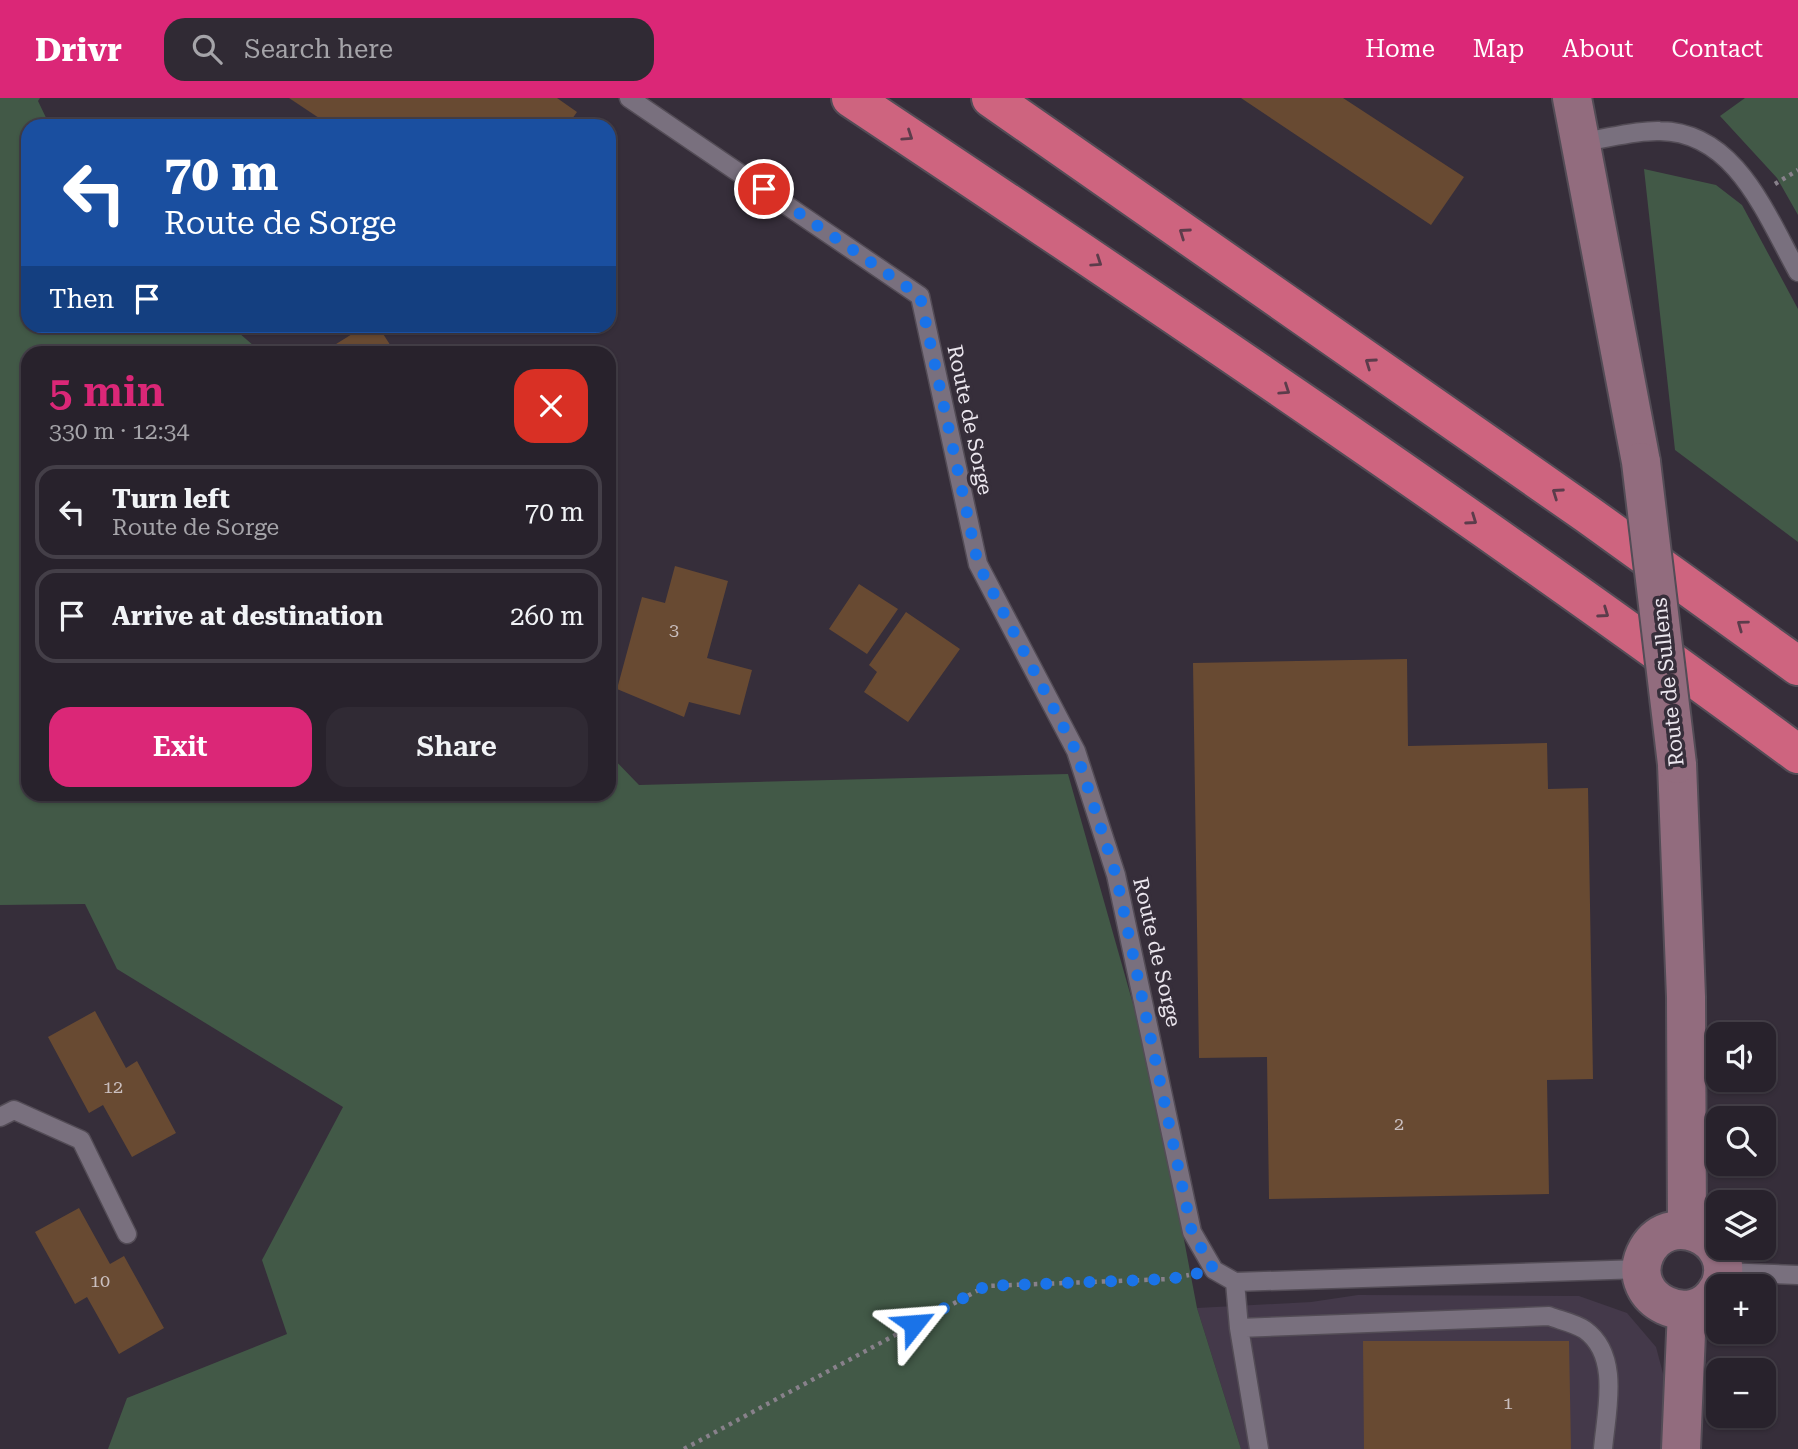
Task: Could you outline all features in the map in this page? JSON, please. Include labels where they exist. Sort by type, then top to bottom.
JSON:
[{"type":"highway","points":[[851,98],[1331,421],[1619,623],[1798,754]]},
{"type":"highway","points":[[991,98],[1565,499],[1798,666]]},
{"type":"main road","name":"Route de Sullens","points":[[1572,98],[1641,462],[1677,764],[1686,997],[1687,1229]]},
{"type":"main road","points":[[1706,1303],[1687,1310],[1673,1310],[1650,1295],[1642,1269],[1644,1256],[1661,1236],[1687,1229],[1710,1238],[1723,1259],[1722,1274]]},
{"type":"main road","points":[[1681,1449],[1687,1310]]},
{"type":"lane","name":"Route de Sorge","points":[[629,98],[920,296],[978,564],[1076,751],[1116,875],[1192,1232],[1214,1270]]},
{"type":"lane","points":[[1581,142],[1659,131],[1693,135],[1717,149],[1735,165],[1798,272]]},
{"type":"lane","points":[[0,1117],[14,1110],[81,1140],[127,1234]]},
{"type":"lane","points":[[1214,1270],[1235,1282],[1642,1269]]},
{"type":"lane","points":[[1776,1277],[1798,1275]]},
{"type":"lane","points":[[1235,1282],[1239,1328],[1259,1449]]},
{"type":"lane","points":[[1239,1328],[1549,1316],[1584,1330],[1600,1348],[1609,1374],[1603,1449]]},
{"type":"path","points":[[1772,187],[1798,170]]},
{"type":"path","points":[[684,1449],[986,1286],[1169,1279],[1214,1270]]},
{"type":"shaded area","points":[[1358,1295],[1579,1296],[1627,1313],[1656,1347],[1665,1381],[1661,1449],[1241,1449],[1197,1308],[1311,1302]]},
{"type":"green space","points":[[0,98],[40,98],[38,101],[47,119],[21,119],[21,333],[239,333],[254,346],[21,346],[21,801],[616,801],[616,761],[639,785],[1068,774],[1152,1071],[1197,1308],[1241,1449],[108,1449],[127,1398],[287,1334],[262,1260],[343,1107],[117,969],[85,904],[0,905]]},
{"type":"green space","points":[[1745,98],[1798,98],[1798,215],[1777,178],[1720,116]]},
{"type":"green space","points":[[1644,169],[1716,185],[1742,205],[1798,309],[1798,542],[1675,450]]},
{"type":"building","points":[[289,98],[557,98],[577,112],[572,119],[320,119]]},
{"type":"building","points":[[1241,98],[1343,98],[1464,177],[1431,225]]},
{"type":"building","points":[[354,333],[382,333],[391,346],[333,346]]},
{"type":"building","points":[[675,566],[728,581],[707,658],[752,670],[740,715],[689,702],[684,717],[617,689],[642,597],[665,603]]},
{"type":"building","points":[[859,584],[898,609],[867,654],[829,629]]},
{"type":"building","points":[[906,612],[960,649],[908,722],[864,692],[877,672],[869,665]]},
{"type":"building","points":[[1407,659],[1408,746],[1547,743],[1548,789],[1588,788],[1593,1079],[1547,1080],[1549,1194],[1269,1199],[1267,1057],[1199,1058],[1193,663]]},
{"type":"building","points":[[95,1011],[126,1068],[137,1061],[176,1133],[132,1157],[103,1105],[89,1113],[48,1037]]},
{"type":"building","points":[[79,1208],[110,1264],[124,1256],[164,1328],[119,1354],[87,1297],[75,1304],[35,1232]]},
{"type":"building","points":[[1363,1341],[1569,1341],[1571,1449],[1364,1449]]},
{"type":"route","points":[[764,189],[920,296],[978,564],[1076,751],[1116,875],[1192,1232],[1214,1270],[1169,1279],[986,1286],[914,1324]]}]
